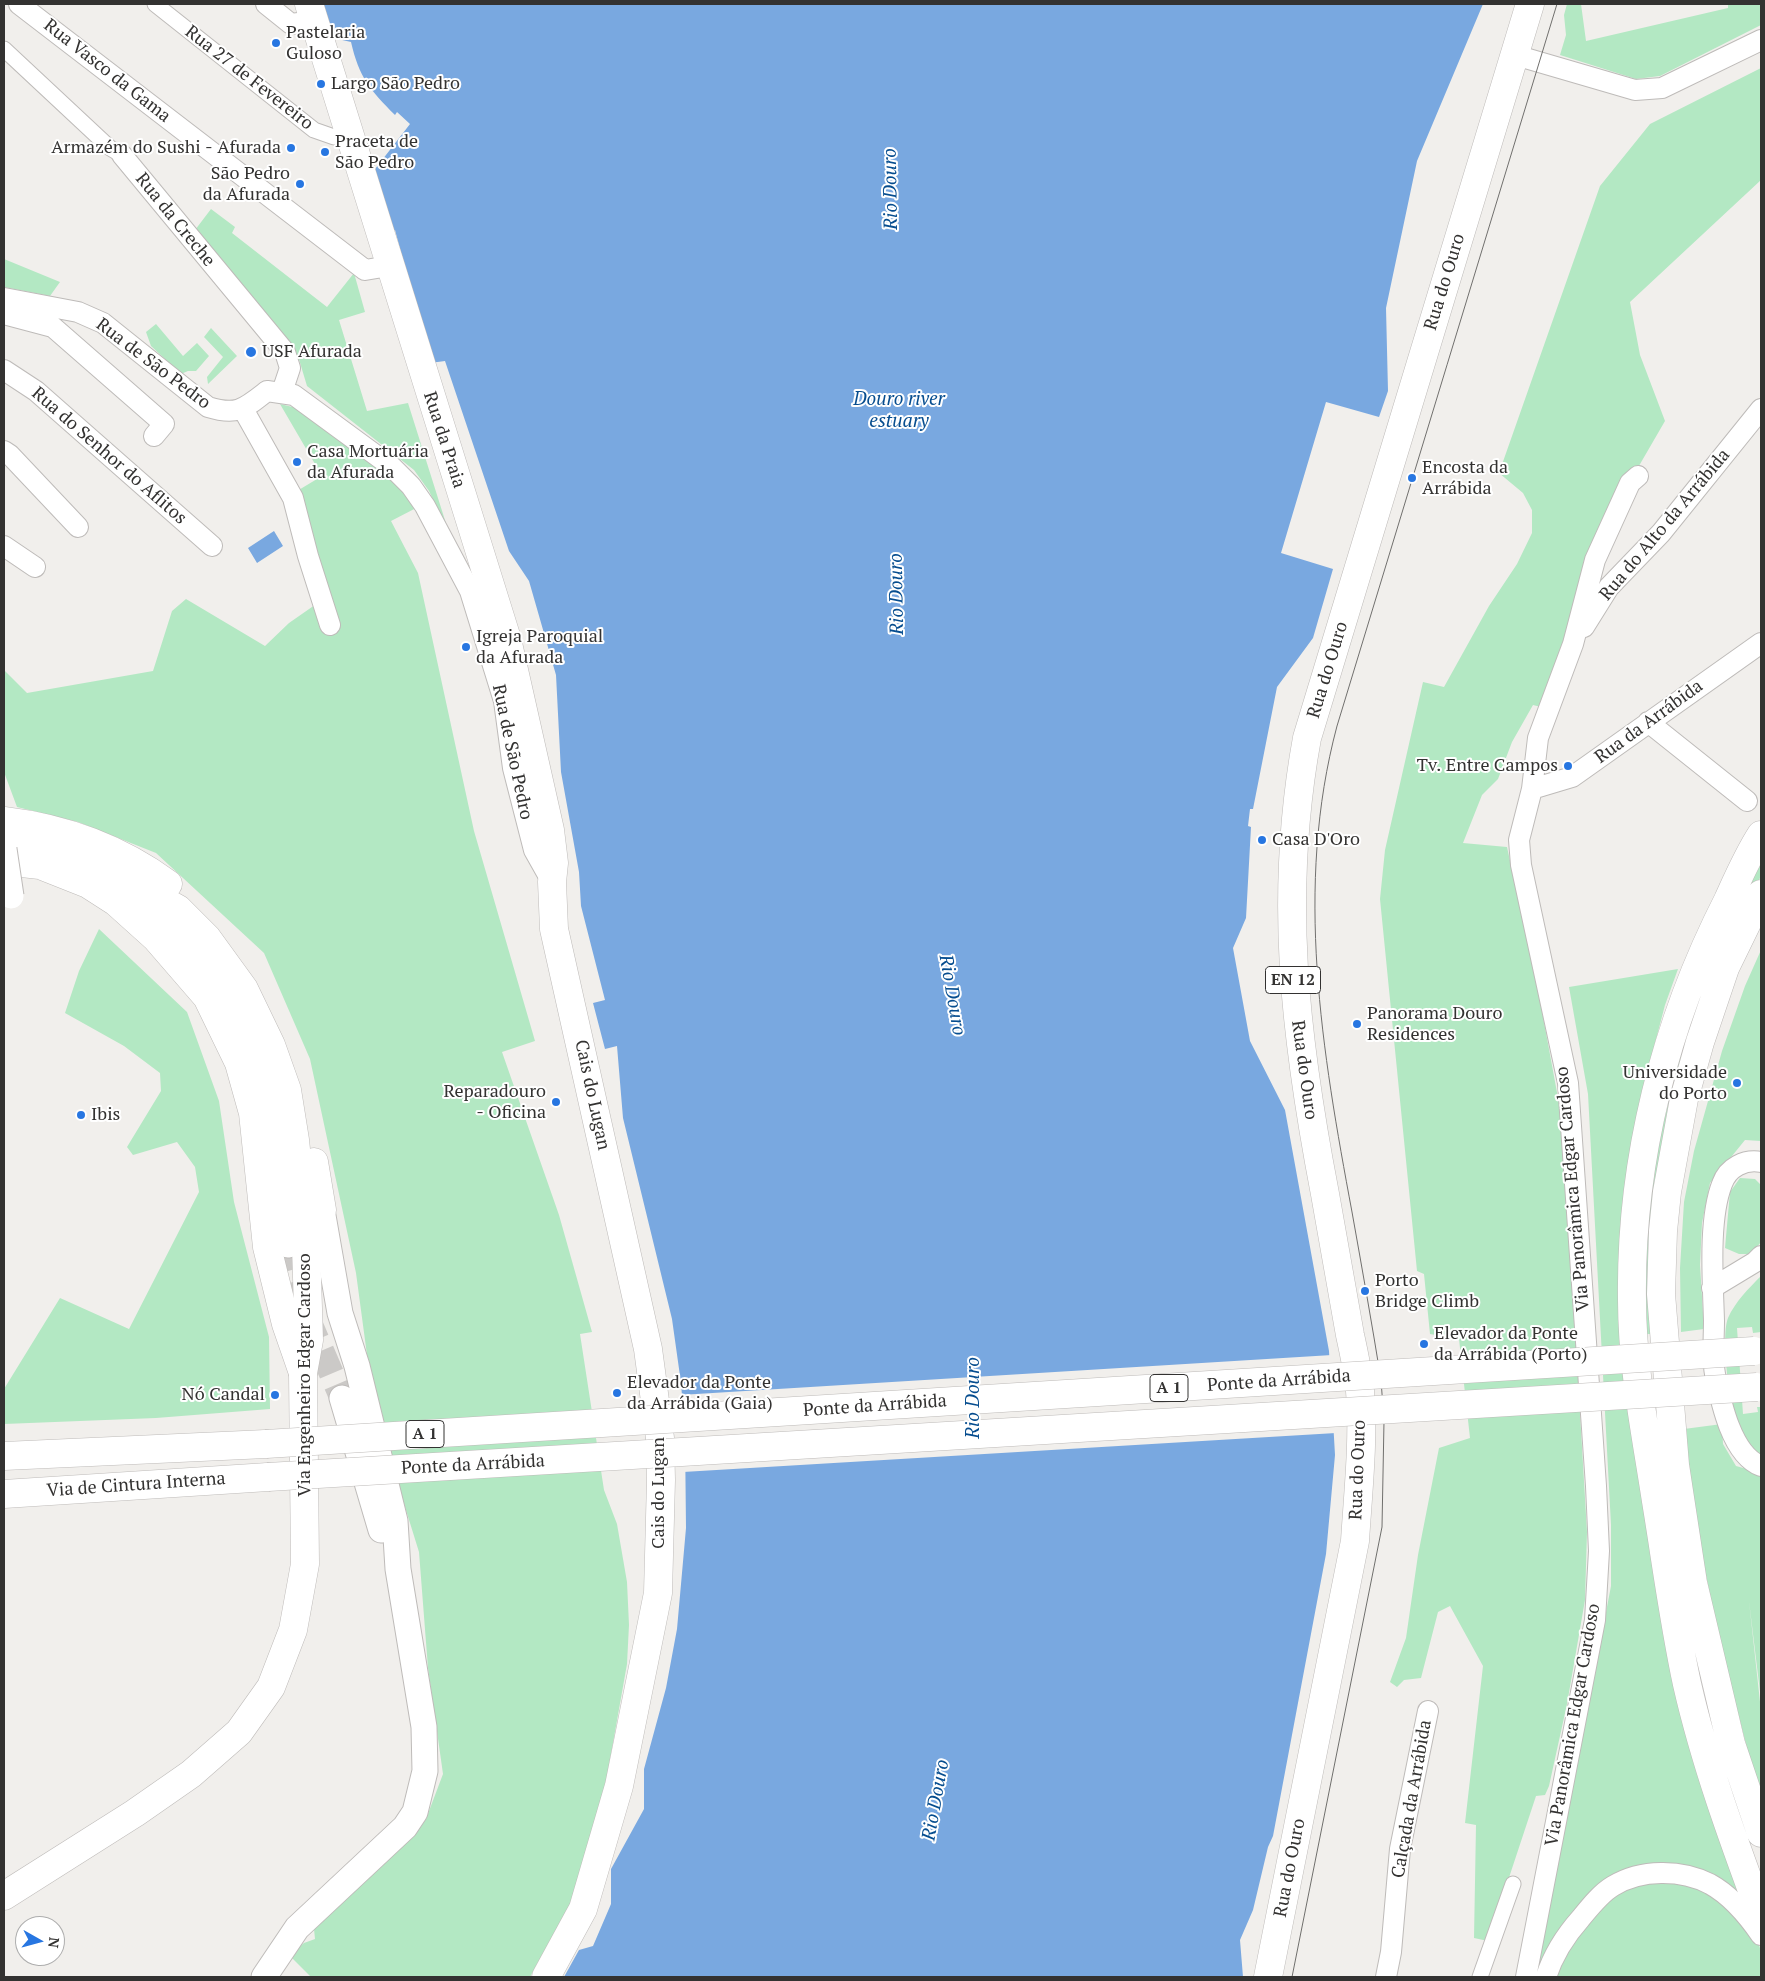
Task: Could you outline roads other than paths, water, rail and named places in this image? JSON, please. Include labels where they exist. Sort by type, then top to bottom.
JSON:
[{"type":"main road","name":"Rua do Ouro","points":[[1268,1977],[1355,1541],[1360,1475],[1360,1391],[1303,1070],[1293,980],[1290,916],[1292,844],[1297,790],[1307,738],[1530,4]]},
{"type":"main road","name":"Rua da Praia","points":[[312,13],[389,266],[507,638],[550,830],[554,863],[552,882]]},
{"type":"main road","points":[[4,821],[66,833],[90,841],[130,860],[184,896],[219,930],[250,971],[273,1012],[290,1057],[305,1106],[322,1210]]},
{"type":"main road","points":[[1761,835],[1706,941],[1666,1049],[1656,1090],[1639,1181],[1632,1258],[1634,1349],[1668,1577],[1688,1685],[1722,1809],[1761,1914]]},
{"type":"main road","name":"Via Engenheiro Edgar Cardoso","points":[[4,841],[48,847],[97,864],[178,909],[207,938],[244,988],[271,1045],[286,1090],[294,1131],[306,1246],[309,1340],[303,1373],[305,1564],[293,1630],[271,1687],[240,1732],[191,1774],[4,1896]]},
{"type":"main road","points":[[4,861],[40,865],[95,888],[116,902],[156,938],[206,997],[239,1063],[253,1113],[267,1246],[286,1324],[303,1373]]},
{"type":"main road","name":"Cais do Lugan","points":[[546,1977],[583,1909],[620,1786],[658,1593],[661,1480],[660,1438],[648,1349],[554,929],[552,882]]},
{"type":"main road","points":[[1761,894],[1725,968],[1700,1042],[1684,1099],[1662,1231],[1661,1294],[1675,1466],[1693,1583],[1731,1744],[1761,1833]]},
{"type":"main road","name":"Ponte da Arrábida","points":[[266,1444],[1758,1351]]},
{"type":"main road","name":"Ponte da Arrábida","points":[[268,1477],[1759,1387]]},
{"type":"main road","name":"Via de Cintura Interna","points":[[4,1456],[266,1444]]},
{"type":"main road","name":"Via de Cintura Interna","points":[[4,1494],[268,1477]]},
{"type":"street","name":"Rua Vasco da Gama","points":[[19,4],[365,270],[389,266]]},
{"type":"street","name":"Rua 27 de Fevereiro","points":[[155,4],[314,130],[334,137],[349,133]]},
{"type":"street","points":[[266,4],[290,24],[312,13]]},
{"type":"street","points":[[1515,55],[1635,90],[1662,88],[1761,40]]},
{"type":"street","name":"Rua da Creche","points":[[4,49],[110,148],[122,155],[285,352],[290,368],[282,392]]},
{"type":"street","name":"Rua de São Pedro","points":[[4,298],[78,312],[103,323],[208,408],[226,413],[243,410]]},
{"type":"street","points":[[4,314],[53,328],[164,424],[154,436]]},
{"type":"street","name":"Rua do Senhor do Aflitos","points":[[4,370],[36,391],[212,546]]},
{"type":"street","points":[[282,392],[267,391],[243,410],[293,498],[308,556],[330,625]]},
{"type":"street","name":"Rua de São Pedro","points":[[282,392],[294,395],[392,467],[411,486],[425,506],[470,591],[504,701],[513,768],[534,850],[552,882]]},
{"type":"street","name":"Rua do Alto da Arrábida","points":[[1573,644],[1609,587],[1661,533],[1761,409]]},
{"type":"street","points":[[6,458],[78,527]]},
{"type":"street","name":"Rua do Alto da Arrábida","points":[[1532,789],[1538,738],[1573,644],[1595,560],[1630,483],[1638,476]]},
{"type":"street","points":[[4,546],[35,567]]},
{"type":"street","name":"Rua da Arrábida","points":[[1532,789],[1572,777],[1761,643]]},
{"type":"street","points":[[1648,722],[1747,801]]},
{"type":"street","name":"Via Panorâmica Edgar Cardoso","points":[[1526,1977],[1595,1620],[1599,1550],[1596,1476],[1568,1083],[1520,857],[1519,840],[1532,789]]},
{"type":"street","points":[[4,849],[9,902]]},
{"type":"street","points":[[131,882],[198,951],[228,993],[249,1032],[263,1072],[272,1111],[288,1245]]},
{"type":"street","points":[[1761,1162],[1747,1161],[1732,1168],[1722,1183],[1715,1219],[1712,1288],[1714,1373],[1736,1442],[1743,1454],[1753,1463],[1761,1466]]},
{"type":"street","points":[[264,1977],[297,1928],[405,1828],[415,1812],[425,1771],[424,1727],[398,1569],[395,1521],[357,1366],[340,1313],[322,1210]]},
{"type":"street","points":[[1712,1288],[1755,1262],[1761,1256]]},
{"type":"street","points":[[342,1398],[351,1423],[378,1524],[398,1569]]},
{"type":"street","name":"Calçada da Arrábida","points":[[1386,1977],[1391,1952],[1400,1849],[1428,1711]]},
{"type":"street","points":[[1546,1977],[1552,1959],[1590,1906],[1613,1886],[1637,1876],[1659,1873],[1683,1874],[1710,1884],[1749,1917],[1761,1935]]},
{"type":"street","points":[[1480,1977],[1513,1884]]},
{"type":"water","name":"Douro river estuary","points":[[320,4],[1483,4],[1417,161],[1386,308],[1388,391],[1379,417],[1326,402],[1281,553],[1333,569],[1313,638],[1277,687],[1253,809],[1250,809],[1248,826],[1251,827],[1246,918],[1233,948],[1250,1041],[1285,1110],[1329,1351],[1335,1455],[1326,1554],[1273,1836],[1268,1847],[1253,1910],[1240,1940],[1243,1977],[564,1977],[579,1950],[593,1946],[611,1904],[611,1869],[644,1809],[644,1769],[666,1688],[677,1629],[686,1528],[685,1435],[681,1383],[672,1319],[623,1118],[617,1046],[605,1049],[593,1003],[605,1000],[581,906],[579,872],[561,772],[556,675],[529,581],[509,551],[445,361],[430,363],[395,230],[389,231],[372,173],[410,124],[397,112],[395,115],[372,90],[358,65],[351,42],[329,37]]},
{"type":"water","points":[[274,531],[283,546],[257,563],[248,548]]},
{"type":"tunnel","points":[[288,1245],[311,1326],[342,1398]]},
{"type":"tram line","points":[[1292,1977],[1382,1527],[1384,1421],[1381,1380],[1331,1091],[1317,969],[1315,908],[1317,847],[1324,787],[1337,726],[1557,4]]},
{"type":"place","name":"Pastelaria Guloso","points":[[276,43]]},
{"type":"place","name":"Largo São Pedro","points":[[321,84]]},
{"type":"place","name":"Armazém do Sushi - Afurada","points":[[291,148]]},
{"type":"place","name":"Praceta de São Pedro","points":[[325,152]]},
{"type":"place","name":"São Pedro da Afurada","points":[[300,184]]},
{"type":"place","name":"USF Afurada","points":[[251,352]]},
{"type":"place","name":"Casa Mortuária da Afurada","points":[[297,462]]},
{"type":"place","name":"Encosta da Arrábida","points":[[1412,478]]},
{"type":"place","name":"Igreja Paroquial da Afurada","points":[[466,647]]},
{"type":"place","name":"Tv. Entre Campos","points":[[1568,766]]},
{"type":"place","name":"Casa D'Oro","points":[[1262,840]]},
{"type":"place","name":"Panorama Douro Residences","points":[[1357,1024]]},
{"type":"place","name":"Universidade do Porto","points":[[1737,1083]]},
{"type":"place","name":"Reparadouro - Oficina","points":[[556,1102]]},
{"type":"place","name":"Ibis","points":[[81,1115]]},
{"type":"place","name":"Porto Bridge Climb","points":[[1365,1291]]},
{"type":"place","name":"Elevador da Ponte da Arrábida (Porto)","points":[[1424,1344]]},
{"type":"place","name":"Elevador da Ponte da Arrábida (Gaia)","points":[[617,1393]]},
{"type":"place","name":"Nó Candal","points":[[275,1395]]},
{"type":"water label","name":"Rio Douro","points":[[891,189]]},
{"type":"water label","name":"Rio Douro","points":[[897,594]]},
{"type":"water label","name":"Rio Douro","points":[[952,995]]},
{"type":"water label","name":"Rio Douro","points":[[974,1398]]},
{"type":"water label","name":"Rio Douro","points":[[936,1800]]}]
